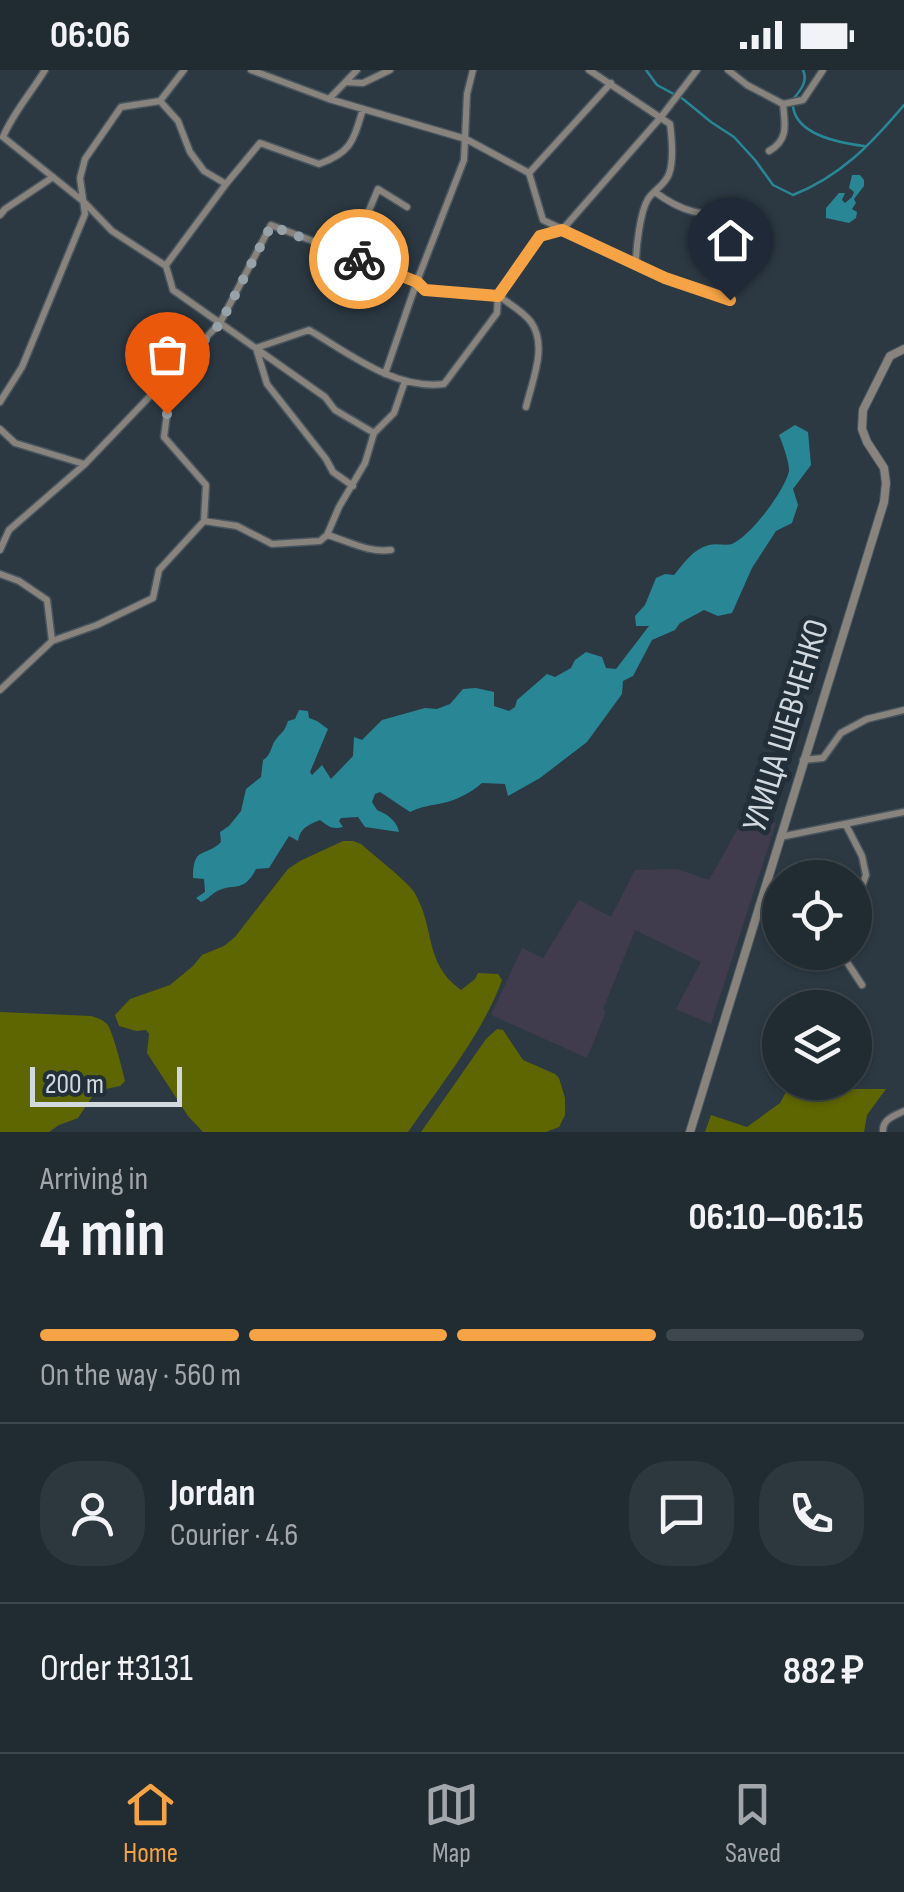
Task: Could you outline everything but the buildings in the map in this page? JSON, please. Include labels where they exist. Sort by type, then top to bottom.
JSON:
[{"type":"street","points":[[45,70],[1,138],[84,202],[112,231],[166,266],[173,290],[325,397],[335,410],[374,433]]},
{"type":"street","points":[[0,402],[22,368],[85,214],[80,178],[84,159],[121,107],[160,101],[184,70]]},
{"type":"street","points":[[251,70],[329,99],[466,139],[529,173],[543,220],[665,278],[730,300]]},
{"type":"street","points":[[329,99],[357,70]]},
{"type":"street","points":[[346,82],[364,83],[390,70]]},
{"type":"street","points":[[385,374],[464,160],[467,94],[473,70]]},
{"type":"street","points":[[588,70],[670,124],[670,170],[666,180],[648,198],[636,264]]},
{"type":"street","points":[[256,348],[310,330],[385,374],[430,386],[444,384],[497,313],[498,296],[540,236],[562,230],[697,70]]},
{"type":"street","points":[[728,70],[783,104],[803,100],[822,70]]},
{"type":"street","points":[[529,173],[611,83]]},
{"type":"street","points":[[160,101],[178,121],[190,152],[204,171],[226,184]]},
{"type":"street","points":[[769,151],[778,146],[786,130],[783,104]]},
{"type":"street","points":[[166,266],[260,143],[319,164],[341,156],[355,135],[363,109]]},
{"type":"street","points":[[0,112],[10,120]]},
{"type":"street","points":[[0,214],[53,177]]},
{"type":"street","points":[[350,256],[378,189],[407,207]]},
{"type":"street","points":[[655,192],[696,214],[735,215]]},
{"type":"street","points":[[0,533],[9,530],[86,464],[220,324],[271,226],[417,282],[425,290],[498,296],[529,318],[539,337],[526,407]]},
{"type":"street","points":[[256,348],[267,384],[332,472],[353,486]]},
{"type":"street","name":"УЛИЦА ШЕВЧЕНКО","points":[[690,1132],[884,502],[884,468],[862,429],[863,410],[890,356],[904,349]]},
{"type":"street","points":[[0,690],[52,640],[98,625],[154,598],[159,570],[204,521],[206,485],[164,438],[166,380]]},
{"type":"street","points":[[204,521],[237,526],[272,544],[320,541],[328,535],[339,507],[365,463],[374,433],[394,412],[405,380]]},
{"type":"street","points":[[0,429],[15,443],[86,464]]},
{"type":"street","points":[[0,550],[9,530]]},
{"type":"street","points":[[328,535],[375,552],[390,550]]},
{"type":"street","points":[[0,574],[19,581],[47,600],[52,640]]},
{"type":"street","points":[[803,760],[823,758],[841,733],[867,719],[904,710]]},
{"type":"street","points":[[779,837],[904,812]]},
{"type":"street","points":[[846,825],[863,860]]},
{"type":"street","points":[[852,970],[862,985]]},
{"type":"street","points":[[884,1132],[888,1119],[904,1111]]},
{"type":"shaded area","points":[[746,814],[776,823],[711,1024],[676,1009],[701,962],[635,930],[587,1058],[491,1015],[522,948],[543,958],[579,900],[611,917],[635,870],[677,869],[709,880]]},
{"type":"green space","points":[[343,841],[361,844],[414,892],[435,957],[449,980],[461,990],[478,973],[498,974],[502,980],[494,1000],[460,1059],[408,1132],[203,1132],[147,1053],[146,1030],[119,1026],[115,1015],[130,999],[170,985],[202,955],[224,946],[288,869]]},
{"type":"green space","points":[[0,1012],[91,1016],[101,1020],[112,1034],[125,1081],[101,1090],[78,1118],[49,1132],[0,1132]]},
{"type":"green space","points":[[497,1029],[503,1030],[523,1060],[559,1078],[565,1115],[559,1127],[546,1132],[421,1132],[486,1039]]},
{"type":"green space","points":[[872,1089],[886,1089],[867,1115],[864,1132],[705,1132],[711,1115],[747,1127],[780,1103],[872,1100]]},
{"type":"water","points":[[852,175],[860,175],[864,180],[854,199],[852,209],[857,212],[856,218],[849,223],[826,218],[826,208],[839,193],[845,193],[845,203],[852,197]]},
{"type":"water","points":[[795,425],[808,432],[811,465],[793,489],[798,505],[792,523],[776,531],[752,568],[732,613],[718,616],[704,610],[652,640],[633,676],[623,681],[622,694],[587,742],[540,778],[508,796],[505,784],[482,783],[454,800],[410,812],[380,792],[372,802],[394,821],[399,832],[365,827],[358,817],[341,818],[343,827],[339,828],[320,820],[305,828],[298,841],[289,836],[269,868],[256,869],[247,882],[221,890],[201,902],[196,898],[205,892],[204,879],[193,878],[195,861],[221,842],[220,832],[241,811],[246,789],[261,777],[263,760],[299,710],[308,711],[309,718],[328,729],[310,772],[312,775],[322,765],[331,779],[353,756],[354,737],[362,740],[382,720],[425,708],[437,709],[450,704],[463,689],[476,688],[494,692],[494,706],[509,711],[547,674],[555,677],[571,668],[586,652],[602,657],[606,668],[616,669],[649,626],[636,626],[635,616],[645,605],[656,578],[674,575],[703,547],[732,544],[766,512],[789,471],[779,435]]},
{"type":"waterway","points":[[646,70],[657,85],[734,137],[773,185],[793,195],[854,158],[904,105]]},
{"type":"waterway","points":[[794,98],[804,82],[803,70]]},
{"type":"waterway","points":[[793,106],[796,116],[810,131],[864,146]]},
{"type":"way so far","points":[[167,414],[166,380],[220,324],[271,226],[359,259]]},
{"type":"route","points":[[359,259],[417,282],[425,290],[498,296],[540,236],[562,230],[665,278],[730,300]]}]
